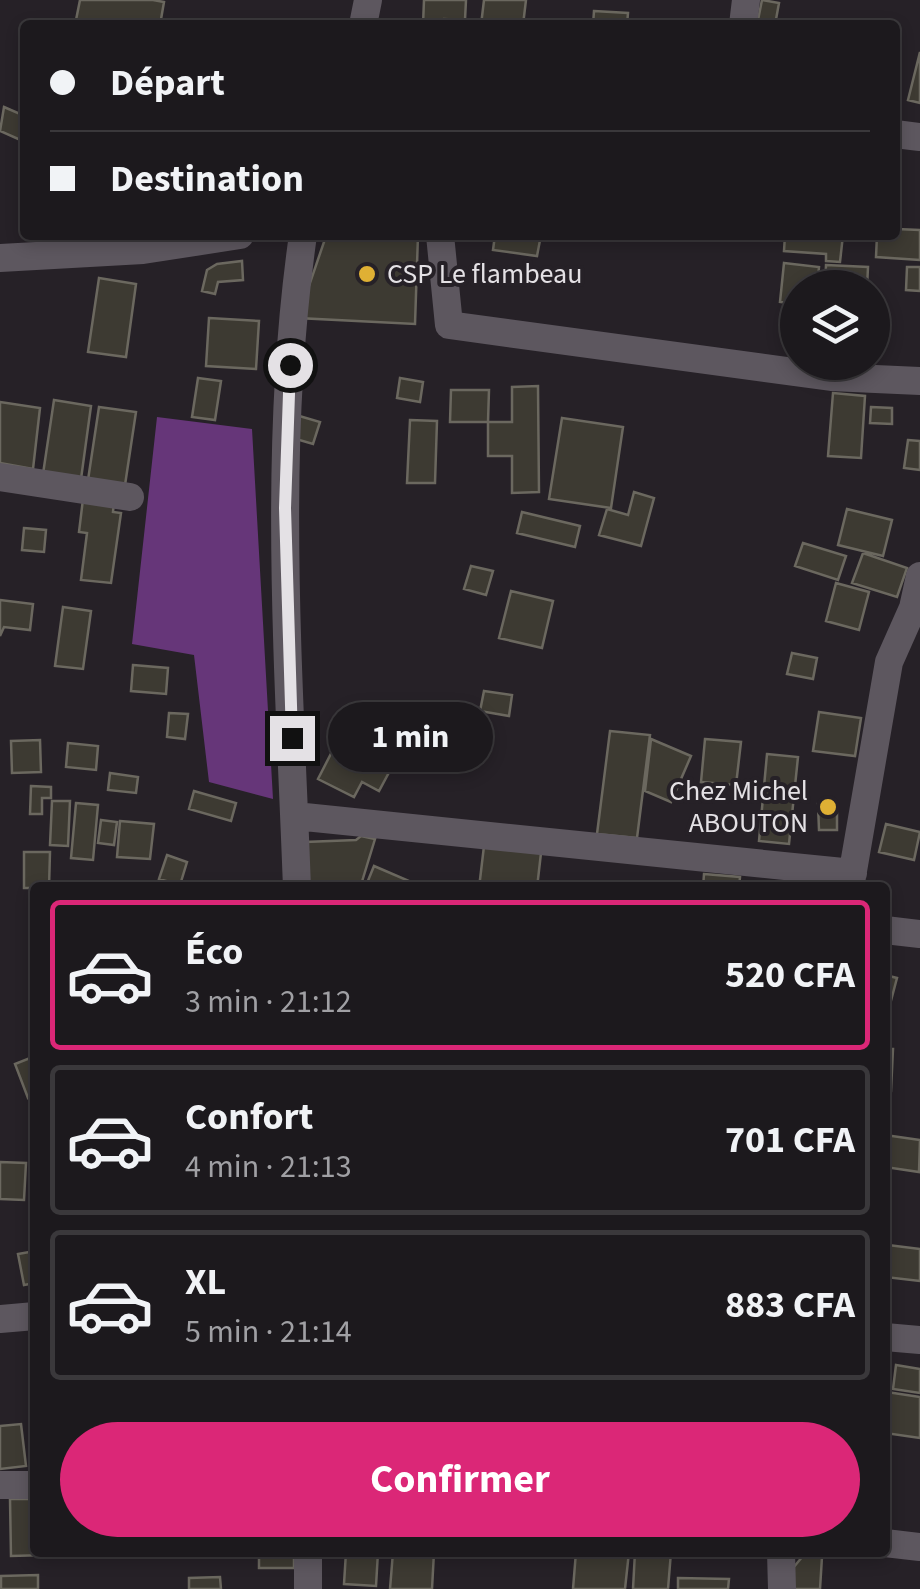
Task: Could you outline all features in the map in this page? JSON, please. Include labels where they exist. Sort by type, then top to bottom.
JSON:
[{"type":"street","points":[[0,258],[142,250],[207,240]]},
{"type":"street","points":[[297,882],[285,508],[291,330],[302,240]]},
{"type":"street","points":[[440,240],[449,326],[832,376],[920,381]]},
{"type":"street","points":[[0,478],[130,498]]},
{"type":"street","points":[[295,816],[852,880],[889,662],[913,608],[920,576]]},
{"type":"street","points":[[890,931],[920,934]]},
{"type":"street","points":[[0,1319],[30,1316]]},
{"type":"street","points":[[890,1337],[920,1340]]},
{"type":"street","points":[[0,1486],[30,1485]]},
{"type":"street","points":[[890,1544],[920,1547]]},
{"type":"street","points":[[308,1557],[308,1589]]},
{"type":"street","points":[[781,1557],[782,1589]]},
{"type":"shaded area","points":[[157,417],[252,429],[273,799],[209,782],[194,655],[132,644]]},
{"type":"building","points":[[80,0],[164,2],[161,20],[76,20]]},
{"type":"building","points":[[424,0],[466,0],[465,20],[423,20]]},
{"type":"building","points":[[484,0],[526,0],[524,20],[482,20]]},
{"type":"building","points":[[762,0],[779,3],[776,20],[758,20]]},
{"type":"building","points":[[594,11],[628,13],[627,20],[593,20]]},
{"type":"building","points":[[920,52],[920,103],[908,100]]},
{"type":"building","points":[[4,107],[20,114],[20,140],[0,131]]},
{"type":"building","points":[[900,229],[920,230],[920,260],[876,257],[877,240],[900,240]]},
{"type":"building","points":[[325,240],[418,240],[415,324],[298,318]]},
{"type":"building","points":[[494,240],[540,240],[537,256],[493,250]]},
{"type":"building","points":[[785,240],[842,240],[840,262],[826,261],[826,254],[784,251]]},
{"type":"building","points":[[242,261],[243,280],[218,282],[215,294],[202,291],[207,270],[217,264]]},
{"type":"building","points":[[784,263],[819,267],[819,270],[783,270]]},
{"type":"building","points":[[826,265],[868,267],[868,270],[826,270]]},
{"type":"building","points":[[907,267],[920,267],[920,291],[906,290]]},
{"type":"building","points":[[99,278],[136,284],[126,357],[88,352]]},
{"type":"building","points":[[209,318],[259,321],[256,369],[206,366]]},
{"type":"building","points":[[198,378],[221,381],[215,420],[192,417]]},
{"type":"building","points":[[400,378],[423,382],[420,402],[397,398]]},
{"type":"building","points":[[538,386],[539,492],[512,493],[512,456],[488,456],[488,422],[512,422],[512,387]]},
{"type":"building","points":[[451,390],[489,390],[488,422],[450,422]]},
{"type":"building","points":[[833,393],[865,396],[861,458],[828,456]]},
{"type":"building","points":[[54,400],[91,406],[81,479],[43,474]]},
{"type":"building","points":[[0,402],[40,408],[33,469],[0,463]]},
{"type":"building","points":[[99,407],[136,412],[125,485],[88,480]]},
{"type":"building","points":[[871,407],[892,408],[892,424],[870,423]]},
{"type":"building","points":[[296,415],[320,422],[313,444],[289,437]]},
{"type":"building","points":[[562,418],[623,427],[611,508],[549,499]]},
{"type":"building","points":[[410,420],[437,421],[435,483],[407,483]]},
{"type":"building","points":[[908,440],[920,441],[920,470],[904,468]]},
{"type":"building","points":[[634,492],[654,498],[641,546],[599,535],[607,509],[628,515]]},
{"type":"building","points":[[83,499],[114,502],[113,512],[121,513],[111,583],[81,580],[87,533],[79,532]]},
{"type":"building","points":[[847,509],[892,520],[883,556],[838,545]]},
{"type":"building","points":[[522,512],[580,526],[575,547],[517,533]]},
{"type":"building","points":[[24,528],[46,530],[44,552],[22,550]]},
{"type":"building","points":[[803,543],[846,556],[838,580],[795,566]]},
{"type":"building","points":[[863,553],[907,568],[897,597],[852,583]]},
{"type":"building","points":[[471,566],[493,571],[486,595],[464,589]]},
{"type":"building","points":[[836,583],[869,592],[859,630],[826,621]]},
{"type":"building","points":[[511,591],[553,601],[542,648],[499,638]]},
{"type":"building","points":[[0,600],[33,604],[30,630],[4,627],[0,636]]},
{"type":"building","points":[[63,607],[91,611],[83,669],[55,666]]},
{"type":"building","points":[[792,653],[817,658],[813,679],[787,674]]},
{"type":"building","points":[[133,665],[168,668],[166,694],[131,691]]},
{"type":"building","points":[[484,691],[512,695],[509,716],[480,711]]},
{"type":"building","points":[[364,704],[393,708],[389,739],[360,736]]},
{"type":"building","points":[[819,712],[861,718],[855,756],[813,751]]},
{"type":"building","points":[[169,713],[188,714],[185,739],[167,737]]},
{"type":"building","points":[[610,731],[650,735],[637,838],[597,834]]},
{"type":"building","points":[[340,736],[394,763],[379,791],[362,782],[354,797],[318,779]]},
{"type":"building","points":[[651,739],[691,756],[671,802],[645,791]]},
{"type":"building","points":[[705,739],[741,742],[736,785],[701,782]]},
{"type":"building","points":[[40,740],[41,772],[12,773],[11,741]]},
{"type":"building","points":[[68,743],[98,746],[96,770],[66,767]]},
{"type":"building","points":[[767,754],[798,757],[789,844],[759,841]]},
{"type":"building","points":[[110,773],[138,777],[136,793],[108,790]]},
{"type":"building","points":[[31,786],[51,787],[51,798],[42,798],[42,814],[30,814]]},
{"type":"building","points":[[194,791],[236,803],[231,821],[189,809]]},
{"type":"building","points":[[52,801],[70,801],[68,846],[50,845]]},
{"type":"building","points":[[76,803],[98,805],[93,860],[71,858]]},
{"type":"building","points":[[837,803],[837,830],[819,830],[818,804]]},
{"type":"building","points":[[101,820],[117,822],[114,845],[98,843]]},
{"type":"building","points":[[120,821],[154,824],[150,859],[117,857]]},
{"type":"building","points":[[886,824],[920,832],[914,860],[879,852]]},
{"type":"building","points":[[361,836],[375,839],[362,882],[306,882],[305,842],[356,840]]},
{"type":"building","points":[[484,846],[541,853],[538,882],[480,882]]},
{"type":"building","points":[[24,852],[50,852],[49,882],[30,882],[30,888],[24,888]]},
{"type":"building","points":[[167,855],[187,862],[181,882],[159,879]]},
{"type":"building","points":[[374,866],[411,882],[367,882]]},
{"type":"building","points":[[704,874],[740,877],[740,882],[703,882]]},
{"type":"building","points":[[890,976],[897,978],[890,1004]]},
{"type":"building","points":[[890,1049],[893,1049],[891,1091]]},
{"type":"building","points":[[30,1058],[28,1098],[15,1064]]},
{"type":"building","points":[[890,1136],[920,1140],[919,1172],[890,1168]]},
{"type":"building","points":[[0,1162],[26,1163],[24,1200],[0,1199]]},
{"type":"building","points":[[890,1245],[920,1249],[920,1281],[890,1278]]},
{"type":"building","points":[[30,1252],[30,1284],[24,1285],[18,1254]]},
{"type":"building","points":[[896,1365],[920,1369],[920,1393],[893,1389]]},
{"type":"building","points":[[890,1392],[920,1397],[920,1438],[890,1434]]},
{"type":"building","points":[[21,1424],[26,1466],[0,1469],[0,1426]]},
{"type":"building","points":[[10,1499],[30,1499],[30,1555],[11,1556]]},
{"type":"building","points":[[259,1557],[294,1557],[294,1568],[259,1568]]},
{"type":"building","points":[[346,1557],[378,1557],[376,1586],[344,1584]]},
{"type":"building","points":[[393,1557],[434,1557],[432,1589],[390,1589]]},
{"type":"building","points":[[576,1557],[628,1557],[625,1589],[573,1589]]},
{"type":"building","points":[[635,1557],[671,1557],[668,1589],[633,1589]]},
{"type":"building","points":[[802,1557],[822,1557],[820,1589],[787,1589],[788,1574]]},
{"type":"building","points":[[38,1575],[38,1589],[1,1589],[1,1576]]},
{"type":"building","points":[[220,1577],[221,1589],[189,1589],[189,1578]]},
{"type":"building","points":[[678,1578],[729,1579],[728,1589],[678,1589]]},
{"type":"place","name":"CSP Le flambeau","points":[[367,274]]},
{"type":"place","name":"Chez Michel ABOUTON","points":[[828,807]]},
{"type":"route","points":[[290,365],[285,508],[292,738]]}]
